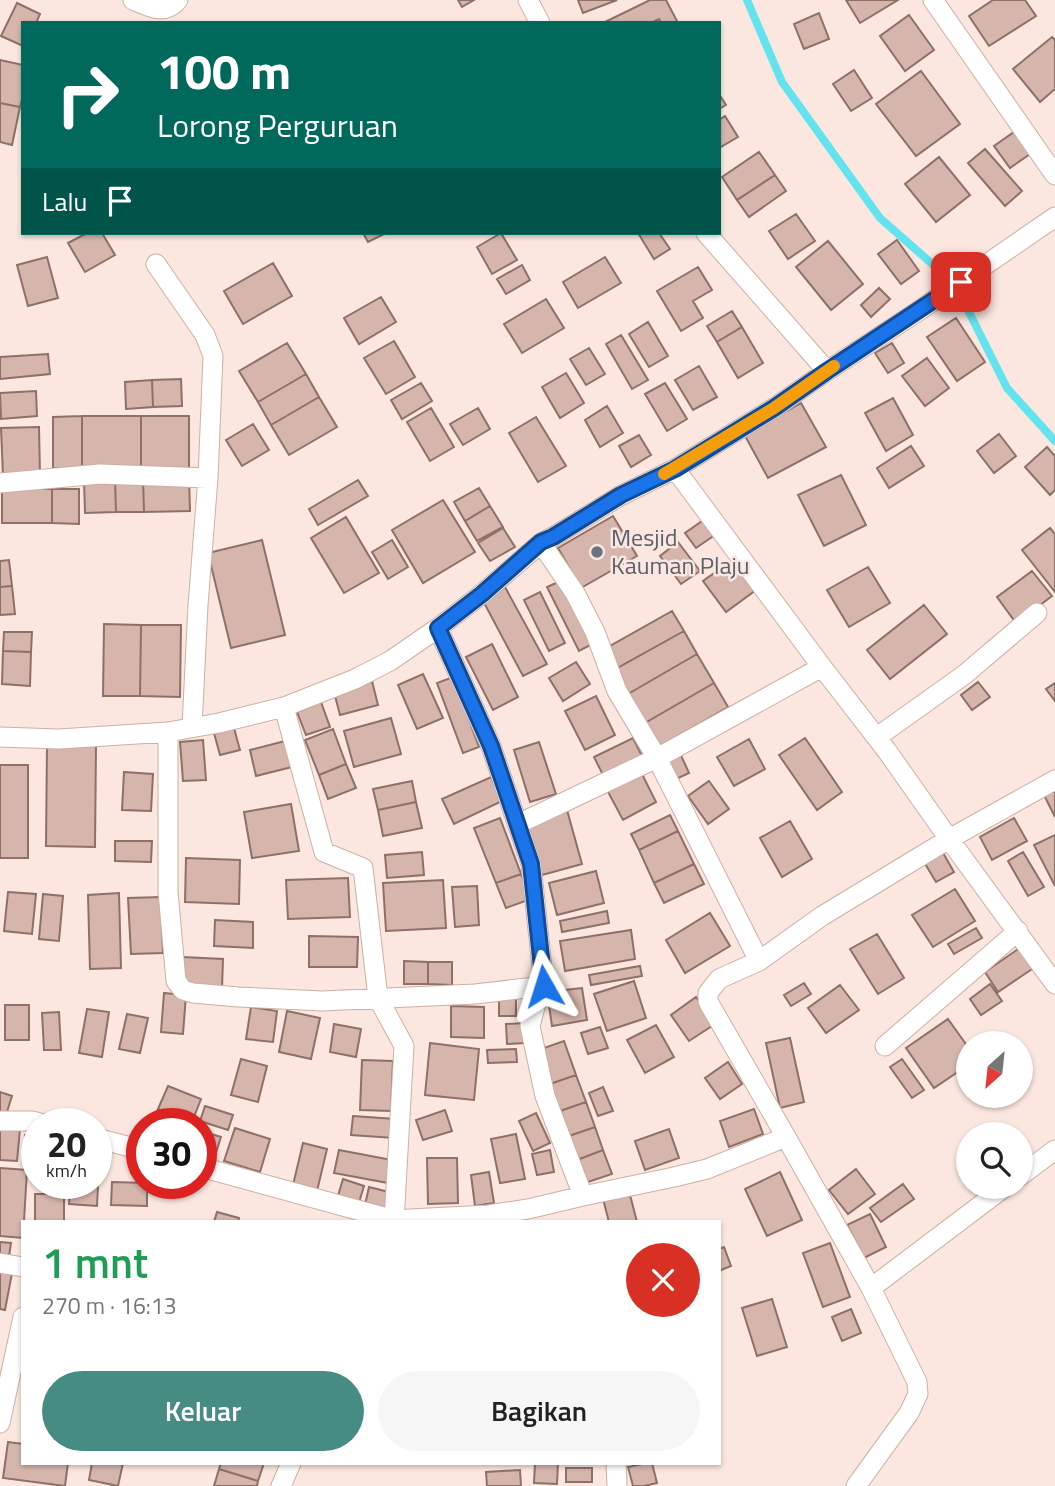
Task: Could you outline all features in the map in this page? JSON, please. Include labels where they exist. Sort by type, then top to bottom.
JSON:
[{"type":"street","points":[[133,0],[156,10],[169,7],[178,0]]},
{"type":"street","points":[[528,0],[539,21]]},
{"type":"street","points":[[933,0],[1055,175]]},
{"type":"street","points":[[0,737],[59,738],[168,733],[284,707],[355,679],[390,661],[438,628],[482,594],[541,542],[621,495],[675,469],[774,408],[920,310],[1051,227]]},
{"type":"street","points":[[708,235],[827,371]]},
{"type":"street","points":[[156,264],[205,335],[213,356],[192,727]]},
{"type":"street","points":[[675,469],[877,737],[1055,984]]},
{"type":"street","points":[[0,483],[100,474],[208,478]]},
{"type":"street","points":[[541,542],[575,593],[595,632],[617,691],[657,758],[759,961]]},
{"type":"street","points":[[877,737],[964,675],[1037,613]]},
{"type":"street","points":[[438,628],[491,746],[531,864],[544,986],[530,1026],[545,1096],[583,1196]]},
{"type":"street","points":[[517,824],[657,758],[822,667]]},
{"type":"street","points":[[284,707],[324,852],[363,868],[378,998],[404,1046],[394,1220]]},
{"type":"street","points":[[168,733],[168,892],[176,981],[183,990],[238,998],[322,1000],[475,994],[544,986]]},
{"type":"street","points":[[856,1486],[909,1413],[918,1394],[915,1373],[872,1288],[708,1001],[708,993],[719,979],[759,961],[822,916],[949,839],[1055,780]]},
{"type":"street","points":[[885,1046],[1018,931]]},
{"type":"street","points":[[0,1121],[21,1121]]},
{"type":"street","points":[[410,1220],[488,1215],[562,1202],[707,1169],[786,1136]]},
{"type":"street","points":[[1033,1166],[1055,1150]]},
{"type":"street","points":[[217,1171],[390,1220]]},
{"type":"street","points":[[872,1288],[989,1199]]},
{"type":"street","points":[[562,1202],[567,1220]]},
{"type":"street","points":[[0,1263],[21,1267]]},
{"type":"street","points":[[0,1423],[21,1326]]},
{"type":"street","points":[[281,1486],[290,1465]]},
{"type":"street","points":[[615,1465],[617,1486]]},
{"type":"building","points":[[458,0],[474,0],[462,7]]},
{"type":"building","points":[[578,0],[617,0],[583,13]]},
{"type":"building","points":[[650,0],[666,0],[677,21],[659,19],[607,21]]},
{"type":"building","points":[[846,0],[898,0],[860,23]]},
{"type":"building","points":[[993,0],[1025,0],[1036,16],[989,46],[969,16]]},
{"type":"building","points":[[17,3],[40,14],[37,21],[21,21],[21,45],[1,36]]},
{"type":"building","points":[[819,13],[829,39],[804,49],[794,24]]},
{"type":"building","points":[[909,15],[934,50],[905,71],[880,36]]},
{"type":"building","points":[[1052,37],[1055,40],[1055,89],[1040,102],[1013,69]]},
{"type":"building","points":[[0,60],[21,65],[20,107],[0,103]]},
{"type":"building","points":[[854,70],[872,98],[851,111],[833,84]]},
{"type":"building","points":[[921,71],[960,124],[916,156],[876,104]]},
{"type":"building","points":[[0,103],[20,107],[12,145],[0,142]]},
{"type":"building","points":[[725,116],[738,137],[721,147],[721,119]]},
{"type":"building","points":[[1014,132],[1030,154],[1010,168],[994,146]]},
{"type":"building","points":[[985,149],[1022,191],[1005,206],[968,163]]},
{"type":"building","points":[[759,152],[775,175],[737,200],[722,177]]},
{"type":"building","points":[[939,157],[970,195],[936,222],[905,184]]},
{"type":"building","points":[[775,175],[786,191],[749,217],[737,200]]},
{"type":"building","points":[[796,214],[815,241],[788,259],[769,231]]},
{"type":"building","points":[[83,235],[103,235],[115,255],[85,272],[68,243]]},
{"type":"building","points":[[364,235],[382,235],[368,242]]},
{"type":"building","points":[[502,235],[517,260],[492,274],[477,247]]},
{"type":"building","points":[[639,235],[660,235],[670,249],[654,259]]},
{"type":"building","points":[[897,240],[919,271],[901,284],[878,254]]},
{"type":"building","points":[[828,241],[863,284],[831,310],[796,267]]},
{"type":"building","points":[[47,257],[58,298],[28,306],[17,265]]},
{"type":"building","points":[[605,257],[621,283],[578,308],[563,282]]},
{"type":"building","points":[[273,263],[292,296],[243,324],[224,291]]},
{"type":"building","points":[[522,265],[530,280],[506,294],[497,279]]},
{"type":"building","points":[[698,267],[712,290],[693,301],[703,318],[681,331],[657,291]]},
{"type":"building","points":[[879,288],[890,299],[871,317],[861,305]]},
{"type":"building","points":[[381,297],[396,322],[359,344],[344,318]]},
{"type":"building","points":[[546,299],[564,328],[522,353],[504,324]]},
{"type":"building","points":[[732,311],[742,327],[717,342],[707,326]]},
{"type":"building","points":[[956,318],[985,362],[957,381],[927,337]]},
{"type":"building","points":[[648,322],[668,356],[649,367],[629,334]]},
{"type":"building","points":[[742,327],[763,363],[738,378],[717,342]]},
{"type":"building","points":[[621,335],[648,380],[632,389],[606,344]]},
{"type":"building","points":[[394,341],[415,377],[386,394],[364,358]]},
{"type":"building","points":[[287,343],[306,374],[258,402],[239,371]]},
{"type":"building","points":[[892,343],[904,363],[888,373],[875,353]]},
{"type":"building","points":[[589,348],[605,374],[586,385],[570,359]]},
{"type":"building","points":[[48,354],[50,374],[0,379],[0,357]]},
{"type":"building","points":[[927,358],[949,388],[925,406],[902,376]]},
{"type":"building","points":[[699,366],[717,397],[693,410],[675,380]]},
{"type":"building","points":[[566,373],[584,403],[560,418],[542,387]]},
{"type":"building","points":[[306,374],[319,397],[271,425],[258,402]]},
{"type":"building","points":[[181,379],[182,406],[153,407],[152,380]]},
{"type":"building","points":[[152,380],[153,407],[126,409],[125,382]]},
{"type":"building","points":[[421,383],[432,401],[402,419],[391,400]]},
{"type":"building","points":[[665,383],[687,419],[667,431],[645,394]]},
{"type":"building","points":[[36,391],[37,416],[1,419],[0,393]]},
{"type":"building","points":[[319,397],[337,427],[289,455],[271,425]]},
{"type":"building","points":[[893,398],[913,435],[886,451],[865,413]]},
{"type":"building","points":[[801,403],[826,447],[768,478],[744,434]]},
{"type":"building","points":[[607,406],[623,433],[600,447],[585,420]]},
{"type":"building","points":[[431,408],[454,447],[430,461],[407,422]]},
{"type":"building","points":[[478,408],[490,429],[463,445],[450,424]]},
{"type":"building","points":[[82,416],[141,416],[141,468],[82,468]]},
{"type":"building","points":[[82,416],[82,468],[53,468],[53,417]]},
{"type":"building","points":[[141,416],[189,416],[189,469],[141,468]]},
{"type":"building","points":[[536,417],[566,466],[538,482],[509,433]]},
{"type":"building","points":[[253,424],[269,450],[242,466],[226,440]]},
{"type":"building","points":[[39,427],[40,475],[3,476],[1,428]]},
{"type":"building","points":[[999,434],[1016,456],[994,473],[977,451]]},
{"type":"building","points":[[639,435],[651,455],[631,467],[619,446]]},
{"type":"building","points":[[911,446],[924,466],[889,488],[877,468]]},
{"type":"building","points":[[1047,447],[1055,456],[1055,490],[1050,495],[1025,467]]},
{"type":"building","points":[[841,475],[866,525],[824,546],[798,495]]},
{"type":"building","points":[[189,478],[190,511],[144,512],[143,479]]},
{"type":"building","points":[[115,479],[116,512],[85,513],[84,480]]},
{"type":"building","points":[[115,479],[143,479],[144,512],[116,512]]},
{"type":"building","points":[[358,480],[368,496],[318,525],[309,509]]},
{"type":"building","points":[[479,488],[490,506],[465,521],[454,502]]},
{"type":"building","points":[[2,489],[52,489],[52,523],[2,523]]},
{"type":"building","points":[[52,489],[79,489],[79,524],[52,523]]},
{"type":"building","points":[[443,500],[475,552],[423,583],[392,530]]},
{"type":"building","points":[[490,506],[503,527],[477,541],[465,521]]},
{"type":"building","name":"Mesjid Kauman Plaju","points":[[613,516],[637,556],[581,588],[558,548]]},
{"type":"building","points":[[346,517],[379,573],[344,593],[311,538]]},
{"type":"building","points":[[705,519],[715,535],[696,548],[685,533]]},
{"type":"building","points":[[503,528],[515,547],[490,561],[478,543]]},
{"type":"building","points":[[1050,528],[1055,534],[1055,592],[1022,550]]},
{"type":"building","points":[[262,540],[285,635],[231,648],[208,553]]},
{"type":"building","points":[[392,540],[408,567],[388,579],[372,552]]},
{"type":"building","points":[[678,542],[700,571],[681,584],[660,556]]},
{"type":"building","points":[[734,559],[756,590],[726,612],[703,581]]},
{"type":"building","points":[[9,560],[12,586],[0,587],[0,561]]},
{"type":"building","points":[[868,567],[890,603],[849,627],[827,590]]},
{"type":"building","points":[[1032,571],[1052,596],[1016,623],[997,597]]},
{"type":"building","points":[[565,579],[596,642],[579,651],[547,587]]},
{"type":"building","points":[[12,586],[15,614],[0,615],[0,587]]},
{"type":"building","points":[[505,587],[547,664],[523,676],[482,599]]},
{"type":"building","points":[[540,592],[565,643],[549,651],[524,600]]},
{"type":"building","points":[[924,605],[947,634],[890,679],[867,650]]},
{"type":"building","points":[[672,611],[684,631],[614,670],[603,650]]},
{"type":"building","points":[[104,624],[141,625],[140,696],[103,696]]},
{"type":"building","points":[[141,625],[181,625],[180,697],[140,696]]},
{"type":"building","points":[[684,631],[697,654],[628,694],[614,670]]},
{"type":"building","points":[[4,632],[32,632],[31,652],[3,651]]},
{"type":"building","points":[[492,644],[518,697],[493,710],[466,657]]},
{"type":"building","points":[[3,651],[31,652],[30,686],[2,684]]},
{"type":"building","points":[[697,654],[714,683],[645,723],[628,694]]},
{"type":"building","points":[[576,662],[590,684],[563,701],[549,678]]},
{"type":"building","points":[[423,674],[443,718],[417,729],[398,685]]},
{"type":"building","points":[[453,677],[479,747],[463,753],[437,683]]},
{"type":"building","points":[[372,681],[378,705],[340,715],[334,692]]},
{"type":"building","points":[[978,682],[990,697],[972,710],[961,695]]},
{"type":"building","points":[[714,683],[728,707],[659,747],[645,723]]},
{"type":"building","points":[[1055,683],[1055,701],[1046,689]]},
{"type":"building","points":[[596,696],[615,735],[585,750],[565,711]]},
{"type":"building","points":[[321,702],[330,727],[306,735],[297,712]]},
{"type":"building","points":[[391,718],[401,754],[354,767],[344,731]]},
{"type":"building","points":[[234,728],[240,750],[220,755],[214,733]]},
{"type":"building","points":[[333,729],[346,764],[319,775],[305,740]]},
{"type":"building","points":[[633,738],[644,760],[605,779],[594,757]]},
{"type":"building","points":[[805,738],[842,792],[817,810],[779,755]]},
{"type":"building","points":[[749,739],[765,769],[734,786],[717,757]]},
{"type":"building","points":[[203,740],[206,780],[183,781],[180,742]]},
{"type":"building","points":[[289,740],[296,766],[256,776],[250,750]]},
{"type":"building","points":[[539,742],[556,794],[530,802],[514,750]]},
{"type":"building","points":[[47,744],[96,745],[95,847],[46,846]]},
{"type":"building","points":[[679,751],[689,773],[672,781],[661,760]]},
{"type":"building","points":[[346,764],[356,788],[328,799],[319,775]]},
{"type":"building","points":[[0,765],[28,765],[28,858],[0,858]]},
{"type":"building","points":[[124,772],[153,774],[151,811],[122,810]]},
{"type":"building","points":[[641,772],[656,802],[623,820],[607,790]]},
{"type":"building","points":[[491,777],[502,801],[454,824],[442,799]]},
{"type":"building","points":[[412,781],[416,802],[378,810],[373,789]]},
{"type":"building","points":[[709,781],[729,809],[708,824],[688,796]]},
{"type":"building","points":[[1055,790],[1055,817],[1044,795]]},
{"type":"building","points":[[416,802],[422,828],[383,836],[378,810]]},
{"type":"building","points":[[291,804],[299,851],[252,858],[244,812]]},
{"type":"building","points":[[567,810],[582,864],[542,875],[526,822]]},
{"type":"building","points":[[670,815],[678,831],[639,850],[631,834]]},
{"type":"building","points":[[500,818],[521,874],[496,883],[474,828]]},
{"type":"building","points":[[1014,818],[1027,841],[992,860],[980,837]]},
{"type":"building","points":[[790,821],[812,859],[782,877],[760,838]]},
{"type":"building","points":[[678,831],[694,864],[654,883],[639,850]]},
{"type":"building","points":[[1055,835],[1055,886],[1034,845]]},
{"type":"building","points":[[115,841],[152,841],[151,862],[115,861]]},
{"type":"building","points":[[942,851],[954,872],[936,882],[924,862]]},
{"type":"building","points":[[422,852],[424,875],[387,878],[385,855]]},
{"type":"building","points":[[1023,852],[1044,887],[1028,896],[1008,861]]},
{"type":"building","points":[[186,858],[240,860],[239,904],[185,902]]},
{"type":"building","points":[[694,864],[704,884],[664,903],[654,883]]},
{"type":"building","points":[[596,871],[604,903],[557,915],[549,883]]},
{"type":"building","points":[[521,874],[531,899],[506,908],[496,883]]},
{"type":"building","points":[[348,878],[350,917],[288,919],[286,880]]},
{"type":"building","points":[[443,880],[446,928],[386,931],[383,883]]},
{"type":"building","points":[[477,886],[479,925],[455,927],[452,887]]},
{"type":"building","points":[[955,889],[975,921],[933,947],[912,915]]},
{"type":"building","points":[[8,892],[36,894],[32,934],[4,931]]},
{"type":"building","points":[[119,893],[121,968],[90,969],[88,895]]},
{"type":"building","points":[[43,894],[63,896],[59,941],[39,939]]},
{"type":"building","points":[[161,897],[163,953],[131,954],[128,898]]},
{"type":"building","points":[[607,911],[609,923],[562,932],[560,921]]},
{"type":"building","points":[[710,913],[730,946],[685,973],[666,940]]},
{"type":"building","points":[[215,920],[253,922],[253,948],[214,946]]},
{"type":"building","points":[[976,928],[982,938],[954,954],[948,944]]},
{"type":"building","points":[[631,930],[635,959],[565,971],[560,941]]},
{"type":"building","points":[[877,934],[904,978],[878,994],[850,949]]},
{"type":"building","points":[[309,936],[358,937],[357,967],[309,967]]},
{"type":"building","points":[[1024,945],[1038,965],[998,992],[985,972]]},
{"type":"building","points":[[183,957],[223,959],[222,989],[182,987]]},
{"type":"building","points":[[404,961],[428,962],[428,984],[404,984]]},
{"type":"building","points":[[428,962],[452,962],[452,985],[428,984]]},
{"type":"building","points":[[640,966],[642,976],[591,985],[589,975]]},
{"type":"building","points":[[634,981],[646,1018],[607,1031],[594,994]]},
{"type":"building","points":[[804,983],[811,994],[791,1006],[784,995]]},
{"type":"building","points":[[990,984],[1002,1001],[981,1015],[970,999]]},
{"type":"building","points":[[840,985],[859,1010],[826,1033],[808,1008]]},
{"type":"building","points":[[582,988],[587,1020],[552,1026],[547,992]]},
{"type":"building","points":[[164,993],[186,995],[183,1034],[161,1032]]},
{"type":"building","points":[[499,995],[516,995],[516,1016],[499,1016]]},
{"type":"building","points":[[696,997],[715,1024],[689,1041],[671,1015]]},
{"type":"building","points":[[5,1005],[29,1005],[29,1040],[5,1040]]},
{"type":"building","points":[[451,1006],[484,1007],[484,1038],[451,1037]]},
{"type":"building","points":[[251,1007],[277,1011],[273,1042],[246,1039]]},
{"type":"building","points":[[87,1009],[109,1012],[102,1057],[79,1053]]},
{"type":"building","points":[[287,1011],[320,1018],[311,1059],[279,1052]]},
{"type":"building","points":[[59,1012],[61,1050],[44,1050],[42,1013]]},
{"type":"building","points":[[127,1014],[148,1018],[140,1053],[119,1049]]},
{"type":"building","points":[[948,1019],[957,1031],[956,1073],[934,1088],[906,1048]]},
{"type":"building","points":[[524,1023],[525,1043],[507,1044],[506,1024]]},
{"type":"building","points":[[334,1024],[361,1029],[356,1057],[330,1052]]},
{"type":"building","points":[[656,1025],[674,1057],[645,1073],[627,1040]]},
{"type":"building","points":[[600,1027],[608,1048],[588,1054],[581,1033]]},
{"type":"building","points":[[790,1038],[804,1102],[780,1108],[766,1043]]},
{"type":"building","points":[[564,1041],[576,1075],[550,1084],[538,1050]]},
{"type":"building","points":[[430,1043],[479,1049],[474,1100],[425,1095]]},
{"type":"building","points":[[516,1049],[517,1062],[488,1063],[487,1050]]},
{"type":"building","points":[[241,1059],[267,1066],[258,1102],[231,1095]]},
{"type":"building","points":[[902,1059],[924,1090],[912,1098],[890,1067]]},
{"type":"building","points":[[362,1060],[393,1061],[391,1111],[360,1110]]},
{"type":"building","points":[[728,1062],[742,1084],[720,1099],[705,1078]]},
{"type":"building","points":[[576,1075],[586,1102],[560,1111],[550,1084]]},
{"type":"building","points":[[168,1086],[201,1099],[197,1108],[158,1108]]},
{"type":"building","points":[[603,1087],[613,1111],[598,1116],[589,1093]]},
{"type":"building","points":[[0,1092],[12,1096],[5,1118],[0,1116]]},
{"type":"building","points":[[586,1102],[595,1127],[569,1136],[560,1111]]},
{"type":"building","points":[[754,1109],[763,1134],[729,1147],[720,1121]]},
{"type":"building","points":[[217,1110],[233,1115],[228,1130],[217,1126]]},
{"type":"building","points":[[445,1110],[452,1131],[423,1140],[416,1120]]},
{"type":"building","points":[[536,1113],[550,1143],[533,1151],[519,1121]]},
{"type":"building","points":[[353,1116],[395,1119],[394,1138],[351,1135]]},
{"type":"building","points":[[0,1127],[20,1129],[17,1161],[0,1160]]},
{"type":"building","points":[[595,1127],[603,1150],[577,1160],[569,1136]]},
{"type":"building","points":[[235,1128],[270,1139],[260,1172],[224,1161]]},
{"type":"building","points":[[669,1129],[679,1158],[645,1170],[635,1141]]},
{"type":"building","points":[[516,1134],[525,1179],[500,1183],[491,1139]]},
{"type":"building","points":[[303,1143],[327,1149],[317,1191],[293,1185]]},
{"type":"building","points":[[339,1150],[392,1160],[388,1183],[334,1173]]},
{"type":"building","points":[[550,1150],[554,1172],[537,1175],[532,1154]]},
{"type":"building","points":[[603,1150],[612,1174],[585,1183],[577,1160]]},
{"type":"building","points":[[427,1158],[457,1158],[458,1203],[428,1204]]},
{"type":"building","points":[[0,1168],[21,1170],[21,1199],[25,1199],[21,1238],[0,1236]]},
{"type":"building","points":[[856,1169],[875,1194],[848,1214],[829,1190]]},
{"type":"building","points":[[489,1172],[494,1203],[475,1206],[471,1175]]},
{"type":"building","points":[[780,1172],[802,1220],[767,1236],[745,1189]]},
{"type":"building","points":[[343,1179],[364,1186],[358,1206],[337,1199]]},
{"type":"building","points":[[112,1182],[126,1182],[126,1199],[147,1199],[147,1206],[111,1205]]},
{"type":"building","points":[[903,1184],[914,1199],[881,1222],[870,1208]]},
{"type":"building","points":[[369,1187],[389,1192],[386,1209],[365,1205]]},
{"type":"building","points":[[629,1191],[636,1220],[608,1220],[603,1199]]},
{"type":"building","points":[[35,1199],[64,1199],[64,1220],[35,1220]]},
{"type":"building","points":[[69,1199],[97,1199],[97,1206],[69,1204]]},
{"type":"building","points":[[217,1212],[239,1218],[238,1220],[215,1220]]},
{"type":"building","points":[[870,1214],[886,1247],[864,1258],[847,1225]]},
{"type":"building","points":[[0,1242],[11,1243],[9,1257],[0,1257]]},
{"type":"building","points":[[830,1243],[850,1297],[823,1307],[803,1253]]},
{"type":"building","points":[[724,1247],[731,1266],[721,1270],[721,1248]]},
{"type":"building","points":[[0,1271],[12,1273],[5,1310],[0,1309]]},
{"type":"building","points":[[772,1299],[787,1347],[757,1356],[742,1308]]},
{"type":"building","points":[[851,1309],[861,1333],[842,1341],[832,1317]]},
{"type":"building","points":[[8,1442],[21,1444],[21,1465],[68,1465],[65,1486],[3,1478]]},
{"type":"building","points":[[92,1465],[123,1465],[118,1486],[89,1480]]},
{"type":"building","points":[[220,1465],[263,1465],[258,1481],[219,1469]]},
{"type":"building","points":[[535,1465],[558,1465],[557,1484],[534,1483]]},
{"type":"building","points":[[652,1465],[657,1483],[633,1486],[628,1467]]},
{"type":"building","points":[[566,1468],[592,1468],[592,1482],[566,1482]]},
{"type":"building","points":[[219,1469],[258,1481],[257,1486],[214,1486]]},
{"type":"building","points":[[520,1470],[521,1486],[487,1486],[486,1472]]},
{"type":"waterway","points":[[747,0],[782,82],[880,218],[947,277]]},
{"type":"waterway","points":[[958,290],[1007,388],[1055,441]]},
{"type":"slow traffic","points":[[664,474],[774,408],[834,366]]},
{"type":"place","name":"Mesjid Kauman Plaju","points":[[597,552]]},
{"type":"route","points":[[544,986],[531,864],[491,746],[438,628],[482,594],[541,542],[621,495],[675,469],[774,408],[961,282]]}]
